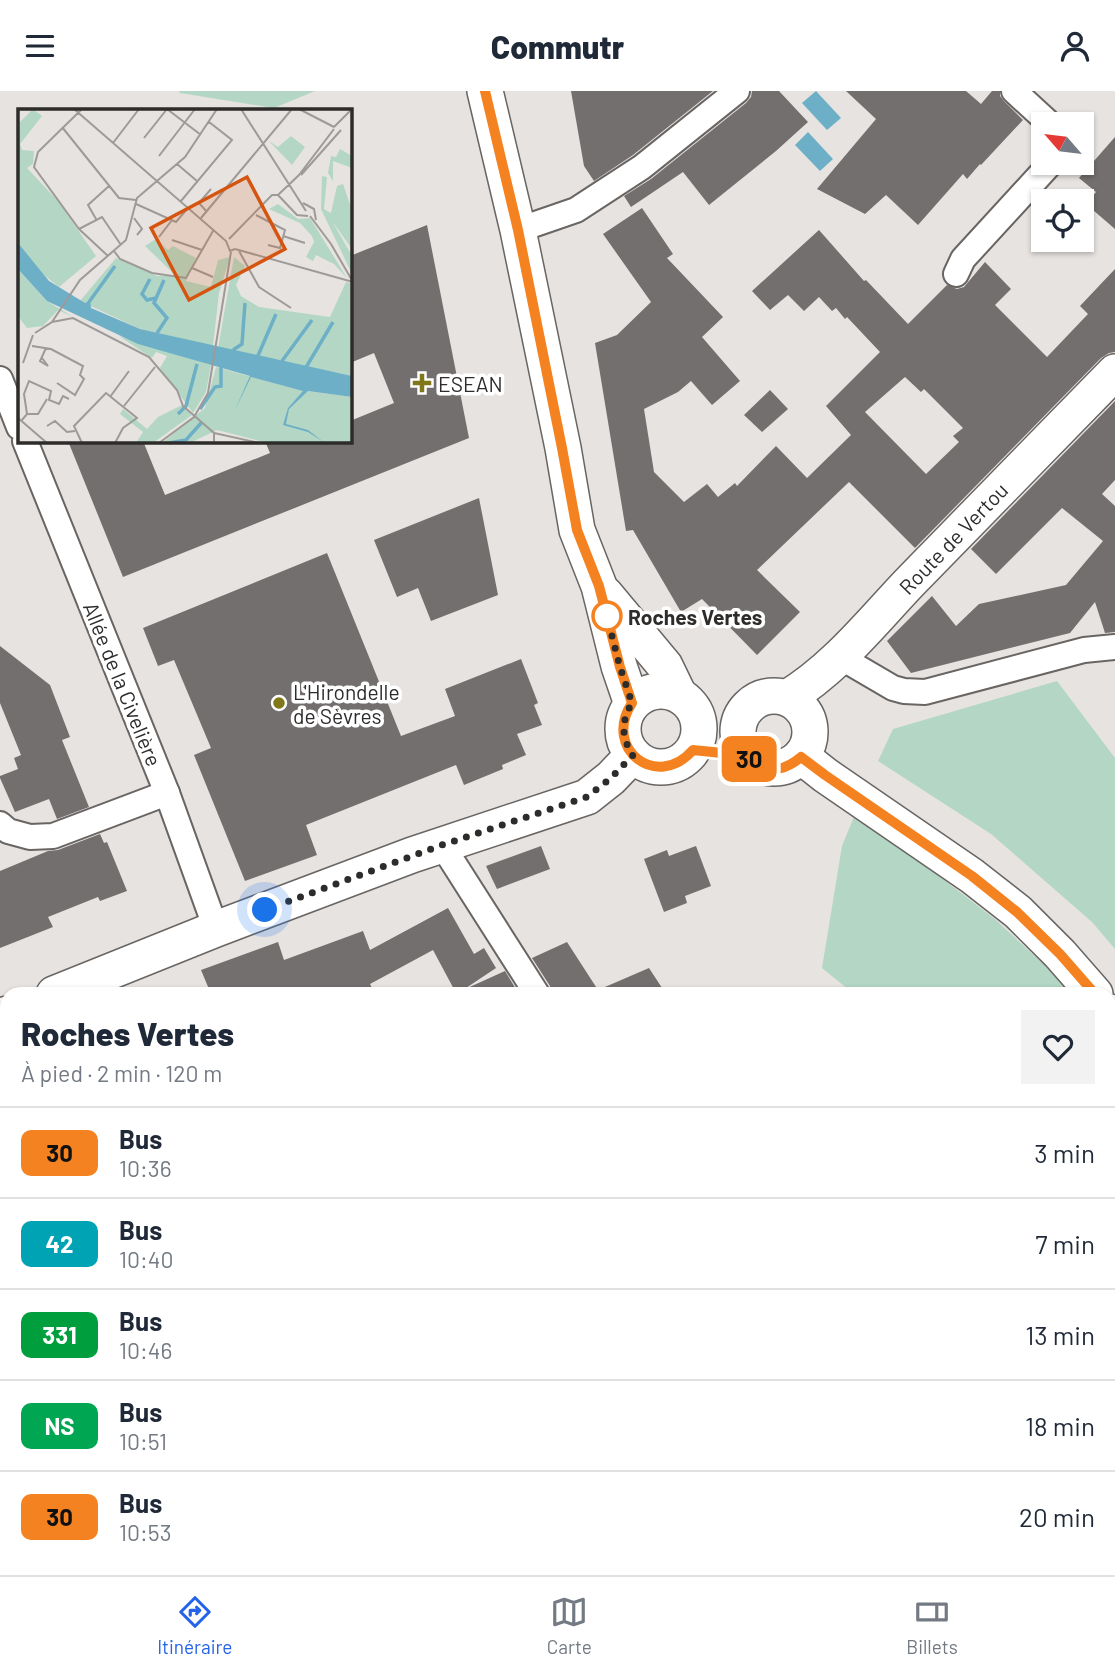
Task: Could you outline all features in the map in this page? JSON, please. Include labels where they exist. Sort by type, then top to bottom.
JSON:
[{"type":"main road","points":[[485,91],[518,230],[577,530],[599,586],[632,703]]},
{"type":"main road","name":"Route de Vertou","points":[[787,698],[806,686],[840,657],[1115,372]]},
{"type":"main road","points":[[599,586],[665,666],[684,699],[696,714],[699,726],[693,750],[675,764],[653,767],[633,755],[623,735],[623,724],[632,703],[642,696],[654,691],[667,691],[684,699],[750,704]]},
{"type":"main road","points":[[768,696],[787,698],[797,704],[809,723],[807,746],[801,757],[782,768],[771,769],[756,764],[739,745],[737,730],[741,716],[750,704],[758,699],[768,696]]},
{"type":"main road","points":[[693,750],[747,757]]},
{"type":"main road","points":[[71,987],[216,929],[442,845],[587,797],[611,778],[633,755]]},
{"type":"main road","points":[[801,757],[972,876],[1017,912],[1060,954],[1088,987]]},
{"type":"street","points":[[518,230],[576,211],[642,167],[737,91]]},
{"type":"street","points":[[1014,91],[1037,112]]},
{"type":"street","points":[[956,274],[963,260],[1040,175]]},
{"type":"street","points":[[0,379],[18,424]]},
{"type":"street","name":"Allée de la Civelière","points":[[26,443],[167,793],[216,929]]},
{"type":"street","points":[[840,657],[893,688],[925,692],[1084,650],[1115,647]]},
{"type":"street","points":[[0,824],[8,831],[30,837],[54,836],[167,793]]},
{"type":"street","points":[[442,845],[533,987]]},
{"type":"green space","points":[[179,91],[315,91],[274,108]]},
{"type":"green space","points":[[1057,681],[1115,758],[1115,949],[1092,922],[991,834],[878,761],[893,729]]},
{"type":"green space","points":[[856,812],[996,920],[1068,987],[845,987],[822,968],[842,846]]},
{"type":"water","points":[[816,91],[841,118],[827,130],[802,103]]},
{"type":"water","points":[[808,132],[833,159],[820,171],[795,145]]},
{"type":"building","points":[[571,91],[713,91],[633,155],[594,181],[584,166]]},
{"type":"building","points":[[752,91],[779,91],[808,122],[709,205],[683,172],[631,207],[624,196],[651,179],[746,103]]},
{"type":"building","points":[[846,91],[966,91],[981,104],[992,91],[1000,91],[1000,96],[1023,120],[967,179],[963,174],[918,225],[886,195],[865,214],[817,189],[876,119]]},
{"type":"building","points":[[1115,137],[1115,229],[1094,211],[1096,192],[1079,178],[1082,175],[1094,175],[1094,161]]},
{"type":"building","points":[[642,208],[673,254],[667,258],[723,317],[702,337],[740,381],[712,405],[691,381],[678,392],[644,409],[654,472],[684,502],[707,484],[718,497],[735,483],[737,486],[776,446],[807,478],[851,435],[826,406],[880,352],[847,317],[845,319],[836,308],[832,311],[819,297],[804,311],[788,295],[770,310],[752,291],[819,230],[864,281],[866,280],[908,324],[947,285],[957,289],[964,287],[985,262],[1011,289],[995,305],[1047,357],[1088,314],[1080,306],[1115,269],[1115,352],[1101,358],[915,548],[849,482],[757,570],[800,612],[757,655],[702,599],[681,612],[633,530],[626,531],[595,343],[617,335],[651,302],[603,234]],"holes":[[[905,377],[921,392],[924,389],[963,428],[953,436],[959,442],[926,474],[865,412]]]},
{"type":"building","name":"ESEAN","points":[[427,225],[469,438],[123,577],[69,443],[144,443],[165,495],[270,453],[266,443],[352,443],[352,420],[394,403],[374,353],[352,362],[352,255]]},
{"type":"building","points":[[770,390],[788,409],[762,432],[744,415]]},
{"type":"building","points":[[1115,401],[1115,480],[1102,494],[1115,506],[1115,632],[1105,633],[1095,602],[1070,633],[911,673],[887,641],[932,596],[956,626],[979,604],[1066,585],[1103,541],[1062,508],[996,574],[971,549]]},
{"type":"building","points":[[479,498],[498,595],[431,621],[418,588],[397,597],[374,540]]},
{"type":"building","name":"L'Hirondelle de Sèvres","points":[[327,553],[401,736],[455,716],[445,689],[521,659],[538,703],[534,705],[542,725],[517,734],[526,755],[502,765],[503,769],[464,785],[456,765],[306,825],[317,855],[245,881],[194,755],[211,748],[174,660],[158,666],[143,628]]},
{"type":"building","points":[[0,646],[50,685],[70,737],[62,740],[89,807],[57,819],[49,799],[15,812],[0,778],[18,769],[14,758],[21,755],[0,703]]},
{"type":"building","points":[[100,834],[104,843],[107,842],[127,891],[100,901],[98,897],[48,917],[53,927],[0,948],[0,871],[48,851],[58,850]]},
{"type":"building","points":[[541,846],[550,869],[497,889],[486,866]]},
{"type":"building","points":[[696,846],[711,886],[685,896],[687,903],[664,912],[644,859],[667,850],[669,856]]},
{"type":"building","points":[[448,908],[474,954],[484,948],[496,968],[468,987],[453,987],[433,950],[370,984],[372,987],[208,987],[201,970],[278,942],[284,960],[363,931],[370,950]]},
{"type":"building","points":[[567,942],[596,987],[550,987],[532,958]]},
{"type":"building","points":[[649,968],[661,987],[605,987]]},
{"type":"building","points":[[505,971],[515,987],[470,987]]},
{"type":"bus line","name":"30","points":[[485,91],[518,230],[577,530],[599,586],[632,703],[626,713],[623,735],[633,755],[653,767],[664,767],[675,764],[693,750],[747,757],[760,767],[771,769],[793,764],[801,757],[972,876],[1017,912],[1089,987]]},
{"type":"place","name":"ESEAN","points":[[422,383]]},
{"type":"place","name":"Roches Vertes","points":[[607,616]]},
{"type":"place","name":"L'Hirondelle de Sèvres","points":[[279,703]]},
{"type":"route","points":[[265,910],[442,845],[587,797],[611,778],[633,755],[623,735],[626,713],[632,703],[606,613],[607,616]]}]
